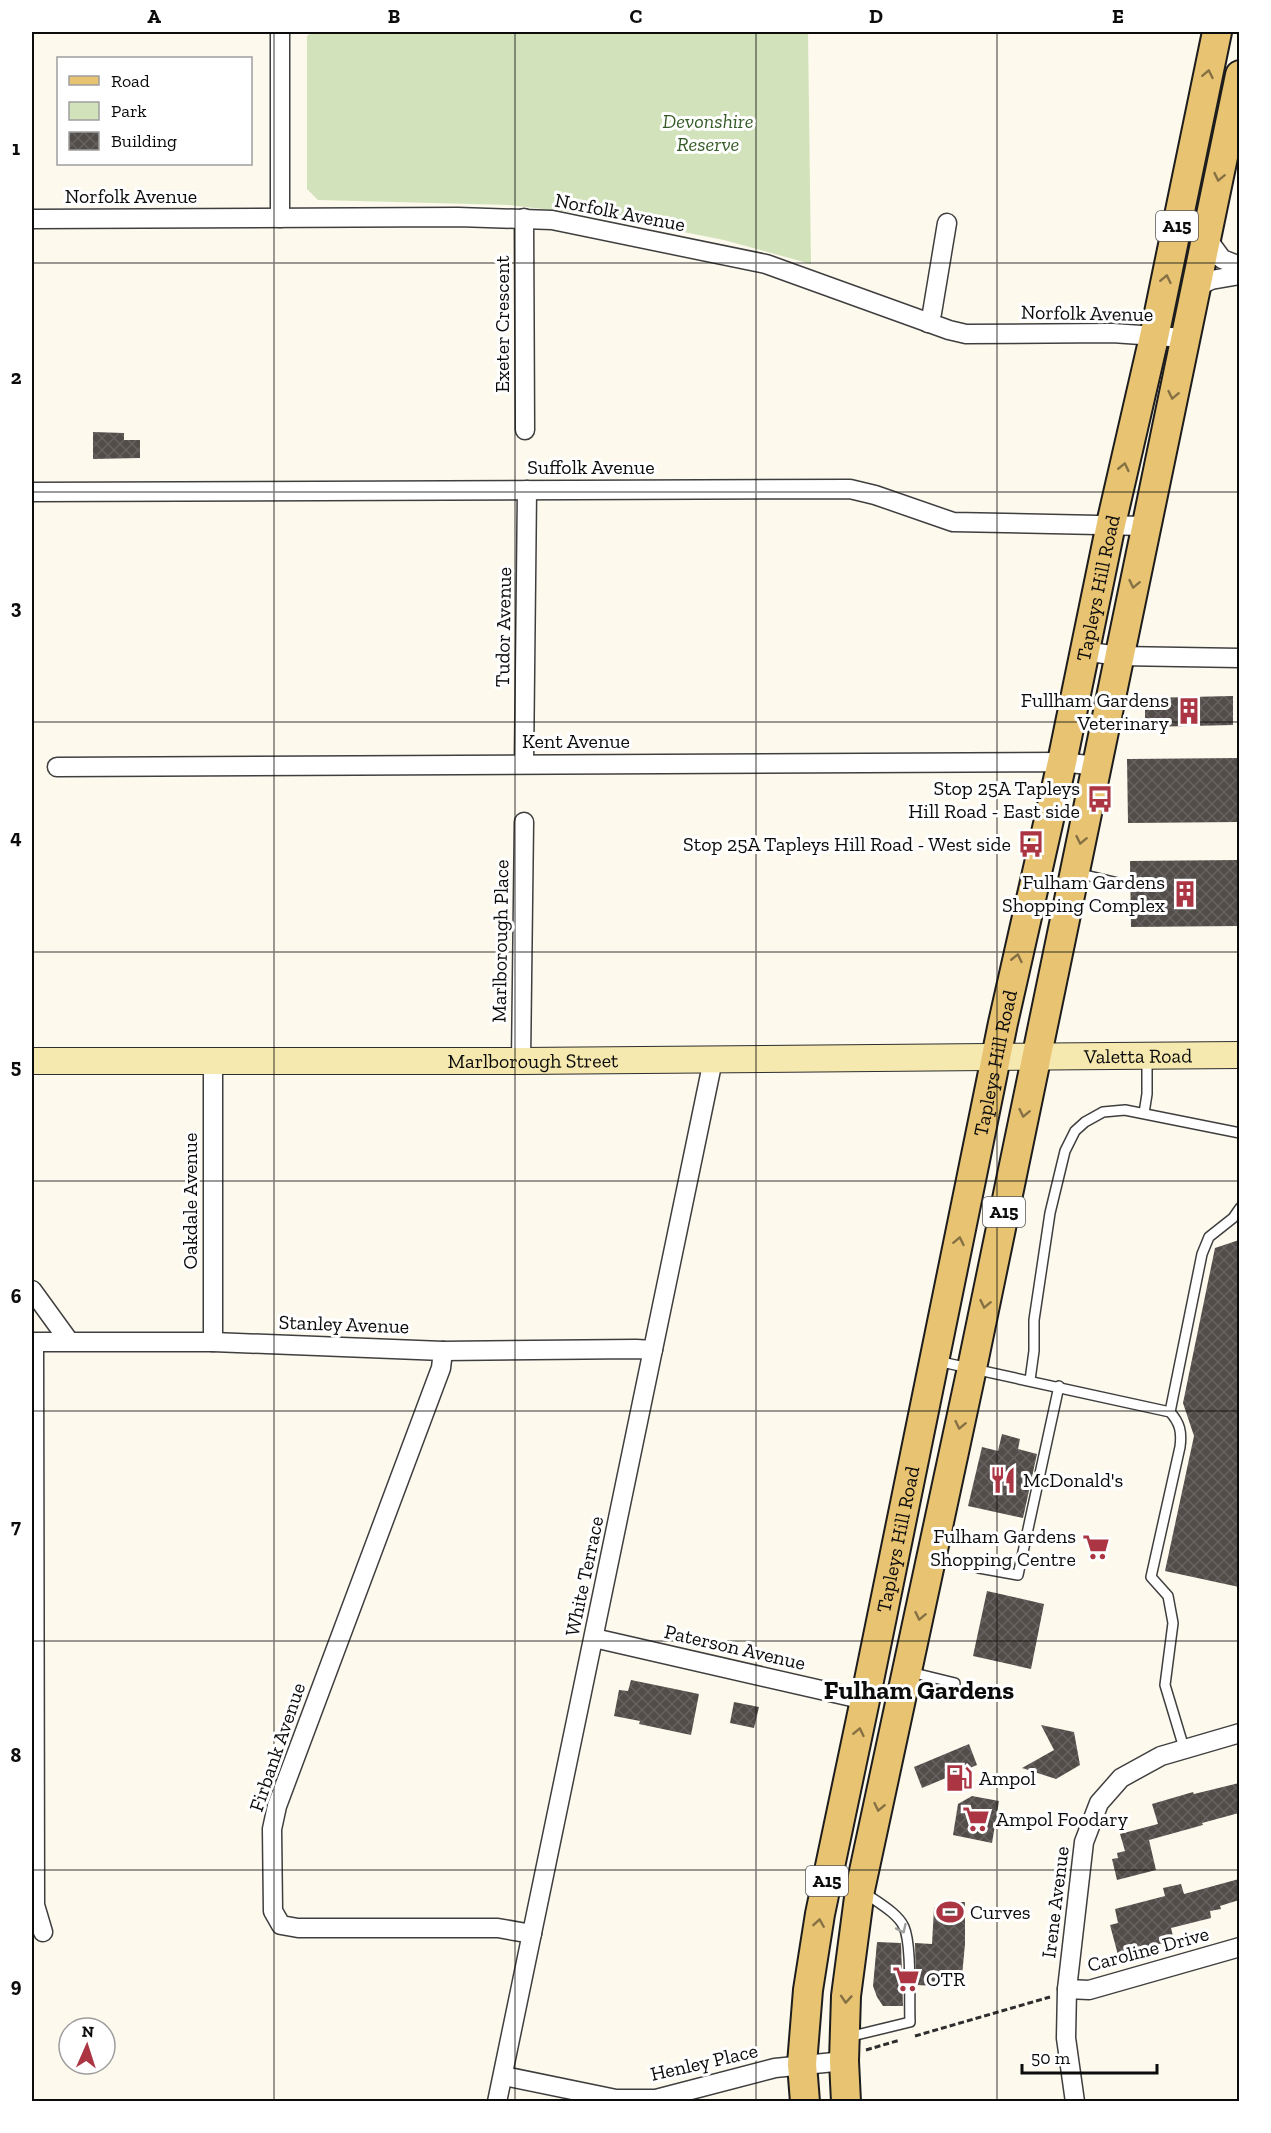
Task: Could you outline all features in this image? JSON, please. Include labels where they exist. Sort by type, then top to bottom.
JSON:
[{"type":"main road","name":"Tapleys Hill Road","points":[[805,2102],[802,2064],[808,1990],[820,1914],[866,1700],[996,1056],[1062,762],[1083,651],[1154,337],[1216,32]]},
{"type":"main road","name":"Tapleys Hill Road","points":[[846,2102],[849,2050],[846,1996],[860,1890],[972,1368],[1206,237],[1235,120],[1239,75]]},
{"type":"street","points":[[280,32],[280,218]]},
{"type":"street","points":[[1200,116],[1235,120]]},
{"type":"street","name":"Norfolk Avenue","points":[[32,219],[524,218],[552,220],[766,264],[928,323],[966,334],[1112,333],[1185,338]]},
{"type":"street","name":"Exeter Crescent","points":[[524,218],[525,430]]},
{"type":"street","points":[[928,323],[932,313],[947,223]]},
{"type":"street","points":[[1206,237],[1222,259],[1239,266]]},
{"type":"street","points":[[1196,287],[1211,280],[1239,275]]},
{"type":"street","name":"Suffolk Avenue","points":[[32,492],[850,489],[875,495],[953,522],[1145,526]]},
{"type":"street","name":"Tudor Avenue","points":[[524,764],[527,490]]},
{"type":"street","points":[[1083,651],[1119,656],[1239,658]]},
{"type":"street","name":"Kent Avenue","points":[[57,767],[1062,762],[1096,766]]},
{"type":"street","name":"Marlborough Place","points":[[521,1061],[524,822]]},
{"type":"street","name":"Valetta Road","points":[[1036,1056],[1239,1055]]},
{"type":"street","name":"Marlborough Street","points":[[32,1061],[521,1061],[1036,1056]]},
{"type":"street","name":"Oakdale Avenue","points":[[213,1060],[213,1342]]},
{"type":"street","name":"White Terrace","points":[[497,2102],[713,1060]]},
{"type":"street","points":[[32,1290],[69,1341]]},
{"type":"street","name":"Stanley Avenue","points":[[43,1932],[35,1905],[34,1342],[213,1342],[443,1351],[653,1350]]},
{"type":"street","name":"Firbank Avenue","points":[[443,1351],[441,1368],[277,1806],[272,1829],[273,1911],[281,1925],[298,1928],[498,1928],[532,1934]]},
{"type":"street","name":"Paterson Avenue","points":[[594,1638],[866,1700]]},
{"type":"street","name":"Irene Avenue","points":[[1075,2102],[1060,1992],[1084,1842],[1099,1803],[1121,1778],[1161,1756],[1239,1733]]},
{"type":"street","name":"Caroline Drive","points":[[1060,1992],[1089,1990],[1239,1947]]},
{"type":"street","name":"Henley Place","points":[[504,2076],[616,2099],[656,2099],[775,2068],[802,2064],[849,2050]]},
{"type":"lane","points":[[1074,872],[1119,883]]},
{"type":"lane","points":[[1144,1113],[1148,1090],[1148,1056]]},
{"type":"lane","points":[[1030,1380],[1035,1314],[1050,1213],[1068,1142],[1075,1131],[1085,1122],[1103,1113],[1125,1110],[1239,1133]]},
{"type":"lane","points":[[1170,1412],[1205,1247],[1209,1237],[1233,1218],[1239,1208]]},
{"type":"lane","points":[[935,1360],[1170,1412],[1178,1422],[1181,1434],[1180,1447],[1151,1577],[1168,1596],[1173,1623],[1165,1685],[1184,1748]]},
{"type":"lane","points":[[979,1568],[1018,1575],[1059,1386]]},
{"type":"lane","points":[[908,1671],[955,1683]]},
{"type":"lane","points":[[849,2050],[910,2022],[908,1944],[904,1926],[892,1913],[860,1890]]},
{"type":"path","points":[[915,2036],[1060,1992]]},
{"type":"path","points":[[849,2050],[903,2039]]},
{"type":"green space","name":"Devonshire Reserve","points":[[312,32],[808,32],[811,264],[724,240],[602,216],[509,205],[318,200],[307,189],[307,36]]},
{"type":"building","points":[[93,432],[124,433],[124,440],[140,440],[140,458],[93,459]]},
{"type":"building","name":"Fullham Gardens Veterinary","points":[[1233,696],[1233,725],[1145,727],[1145,698]]},
{"type":"building","points":[[1239,758],[1239,822],[1128,823],[1127,759]]},
{"type":"building","name":"Fulham Gardens Shopping Complex","points":[[1239,860],[1239,926],[1131,927],[1130,861]]},
{"type":"building","points":[[1239,1240],[1239,1587],[1165,1571],[1194,1436],[1183,1403],[1215,1248]]},
{"type":"building","name":"McDonald's","points":[[1002,1434],[1020,1439],[1018,1449],[1037,1454],[1023,1518],[968,1506],[982,1447],[998,1451]]},
{"type":"building","points":[[987,1591],[1044,1604],[1031,1669],[973,1656]]},
{"type":"building","points":[[631,1680],[699,1694],[691,1735],[614,1716],[619,1690],[628,1691]]},
{"type":"building","points":[[734,1702],[759,1707],[754,1728],[730,1723]]},
{"type":"building","points":[[1041,1725],[1074,1732],[1080,1765],[1056,1779],[1022,1768],[1054,1750]]},
{"type":"building","points":[[969,1744],[977,1765],[922,1788],[914,1767]]},
{"type":"building","points":[[1239,1783],[1239,1813],[1149,1840],[1156,1870],[1117,1880],[1112,1859],[1118,1858],[1117,1853],[1125,1851],[1120,1834],[1158,1824],[1152,1804],[1193,1792],[1194,1794]]},
{"type":"building","name":"Ampol Foodary","points":[[972,1796],[999,1801],[992,1843],[953,1835],[958,1804]]},
{"type":"building","points":[[1239,1879],[1239,1900],[1220,1906],[1221,1909],[1210,1911],[1211,1918],[1171,1928],[1174,1940],[1118,1955],[1110,1925],[1118,1923],[1115,1909],[1165,1896],[1163,1888],[1181,1884],[1184,1894]]},
{"type":"building","points":[[953,1902],[965,1902],[962,1976],[939,1974],[938,1986],[916,1985],[915,1943],[932,1944],[934,1908]]},
{"type":"building","points":[[877,1942],[901,1943],[903,2006],[883,2006],[877,1997],[873,1986]]},
{"type":"place","name":"Fullham Gardens Veterinary","points":[[1189,711]]},
{"type":"place","name":"Stop 25A Tapleys Hill Road - East side","points":[[1100,799]]},
{"type":"place","name":"Stop 25A Tapleys Hill Road - West side","points":[[1031,844]]},
{"type":"place","name":"Fulham Gardens Shopping Complex","points":[[1185,894]]},
{"type":"place","name":"McDonald's","points":[[1003,1480]]},
{"type":"place","name":"Fulham Gardens Shopping Centre","points":[[1096,1547]]},
{"type":"place","name":"Ampol","points":[[959,1778]]},
{"type":"place","name":"Ampol Foodary","points":[[976,1819]]},
{"type":"place","name":"Curves","points":[[950,1912]]},
{"type":"place","name":"OTR","points":[[906,1979]]},
{"type":"district","name":"Fulham Gardens","points":[[919,1690]]}]
